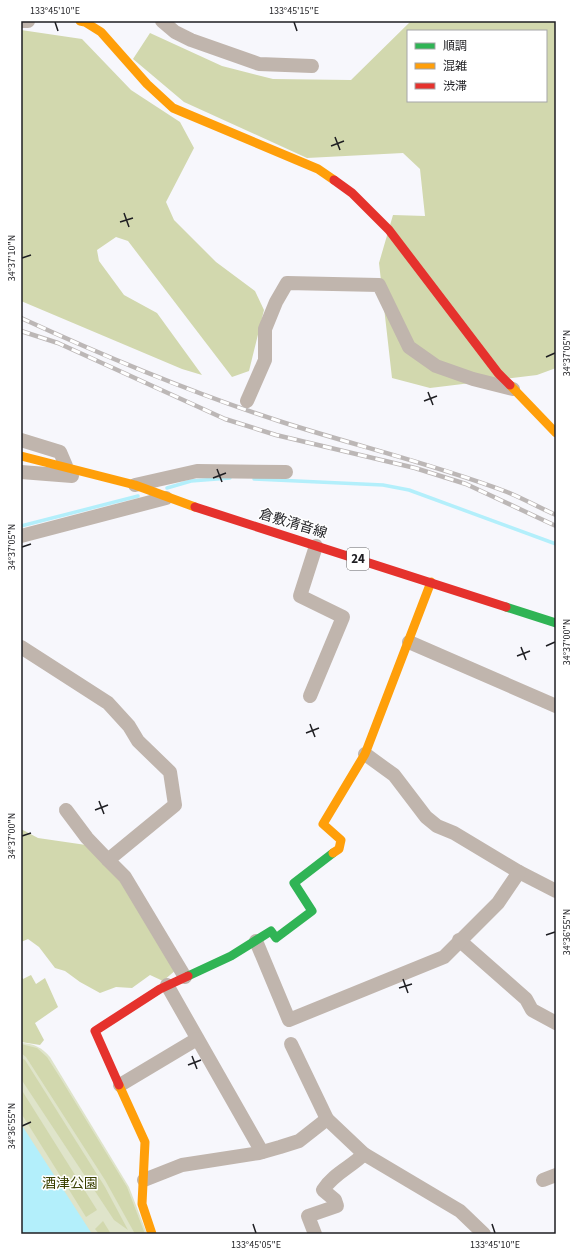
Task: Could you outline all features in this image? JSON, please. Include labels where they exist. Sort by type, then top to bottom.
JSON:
[{"type":"street","points":[[21,21],[28,21]]},
{"type":"street","points":[[80,21],[101,32],[147,84],[173,108],[318,169],[352,193],[389,230],[498,374],[556,433]]},
{"type":"street","points":[[162,21],[175,32],[191,40],[259,64],[312,66]]},
{"type":"street","points":[[247,401],[265,360],[265,329],[276,302],[287,283],[379,285],[409,347],[436,366],[473,379],[513,389]]},
{"type":"street","points":[[21,440],[60,452],[66,466]]},
{"type":"street","name":"倉敷清音線","points":[[21,456],[66,466],[137,486],[163,496],[556,623]]},
{"type":"street","points":[[21,472],[71,477],[85,471]]},
{"type":"street","points":[[137,486],[197,471],[286,472]]},
{"type":"street","points":[[21,536],[163,496]]},
{"type":"street","points":[[310,696],[343,617],[300,596],[316,546]]},
{"type":"street","points":[[152,1234],[142,1204],[145,1142],[95,1031],[167,985],[231,956],[271,931],[276,938],[312,911],[294,883],[339,850],[341,840],[324,824],[365,754],[431,582]]},
{"type":"street","points":[[409,642],[556,706]]},
{"type":"street","points":[[21,646],[108,703],[129,726],[138,741],[170,772],[175,805],[108,860]]},
{"type":"street","points":[[365,754],[394,775],[426,817],[437,826],[454,833],[519,872],[556,891]]},
{"type":"street","points":[[66,810],[87,838],[125,877],[185,977]]},
{"type":"street","points":[[256,941],[289,1020],[444,957],[459,940],[498,903],[519,872]]},
{"type":"street","points":[[459,940],[526,999],[532,1010],[556,1023]]},
{"type":"street","points":[[167,985],[262,1152]]},
{"type":"street","points":[[120,1085],[197,1039]]},
{"type":"street","points":[[291,1044],[327,1119],[364,1154],[460,1211],[484,1234]]},
{"type":"street","points":[[144,1180],[182,1165],[262,1152],[299,1140],[327,1119]]},
{"type":"street","points":[[315,1234],[308,1216],[337,1206],[335,1200],[323,1190],[326,1185],[329,1181],[353,1165],[364,1154]]},
{"type":"street","points":[[543,1180],[556,1175]]},
{"type":"green space","points":[[411,21],[556,21],[556,368],[537,375],[430,388],[392,378],[379,263],[393,215],[425,216],[420,169],[403,153],[307,158],[184,102],[133,59],[150,33],[222,66],[273,79],[351,80]]},
{"type":"green space","points":[[21,30],[82,39],[131,90],[180,122],[194,148],[166,202],[174,220],[216,262],[255,291],[264,310],[249,371],[232,377],[128,241],[116,237],[97,250],[99,261],[124,295],[157,313],[202,375],[182,369],[21,301]]},
{"type":"green space","points":[[21,829],[38,838],[86,845],[122,882],[177,969],[163,981],[150,975],[132,988],[116,987],[100,993],[80,982],[65,971],[55,968],[39,947],[28,939],[21,942]]},
{"type":"green space","points":[[31,975],[36,984],[45,978],[58,1007],[35,1023],[44,1040],[40,1045],[21,1042],[21,976],[23,979]]},
{"type":"green space","name":"酒津公園","points":[[21,1043],[30,1044],[37,1047],[50,1057],[129,1187],[147,1234],[21,1234]]},
{"type":"green space","points":[[21,1044],[37,1048],[47,1057],[127,1187],[145,1234],[135,1234],[105,1180],[26,1057],[21,1053]]},
{"type":"green space","points":[[21,1058],[25,1060],[105,1187],[128,1230],[114,1220],[21,1079]]},
{"type":"green space","points":[[21,1089],[97,1210],[86,1217],[21,1113]]},
{"type":"green space","points":[[103,1221],[111,1234],[99,1234],[95,1229]]},
{"type":"water","points":[[21,1124],[92,1234],[21,1234]]},
{"type":"waterway","points":[[167,488],[191,481],[230,478]]},
{"type":"waterway","points":[[254,479],[383,485],[409,490],[556,544]]},
{"type":"waterway","points":[[21,526],[138,496]]},
{"type":"railway","points":[[21,318],[85,347],[182,387],[248,411],[310,431],[479,482],[507,492],[556,515]]},
{"type":"railway","points":[[21,331],[58,343],[225,419],[276,435],[415,468],[466,484],[556,526]]},
{"type":"traffic: fast","points":[[506,607],[556,623]]},
{"type":"traffic: fast","points":[[188,976],[231,956],[271,931],[276,938],[312,911],[294,883],[333,853]]},
{"type":"traffic: slow","points":[[80,21],[85,22],[101,32],[147,84],[173,108],[318,169],[334,180]]},
{"type":"traffic: slow","points":[[510,385],[556,433]]},
{"type":"traffic: slow","points":[[21,456],[135,485],[195,507]]},
{"type":"traffic: slow","points":[[333,853],[339,849],[341,840],[323,824],[365,754],[431,582]]},
{"type":"traffic: slow","points":[[119,1085],[145,1142],[142,1204],[152,1234]]},
{"type":"traffic: jam","points":[[334,180],[352,193],[389,230],[498,373],[510,385]]},
{"type":"traffic: jam","points":[[195,507],[506,607]]},
{"type":"traffic: jam","points":[[119,1085],[95,1031],[160,989],[188,976]]}]
